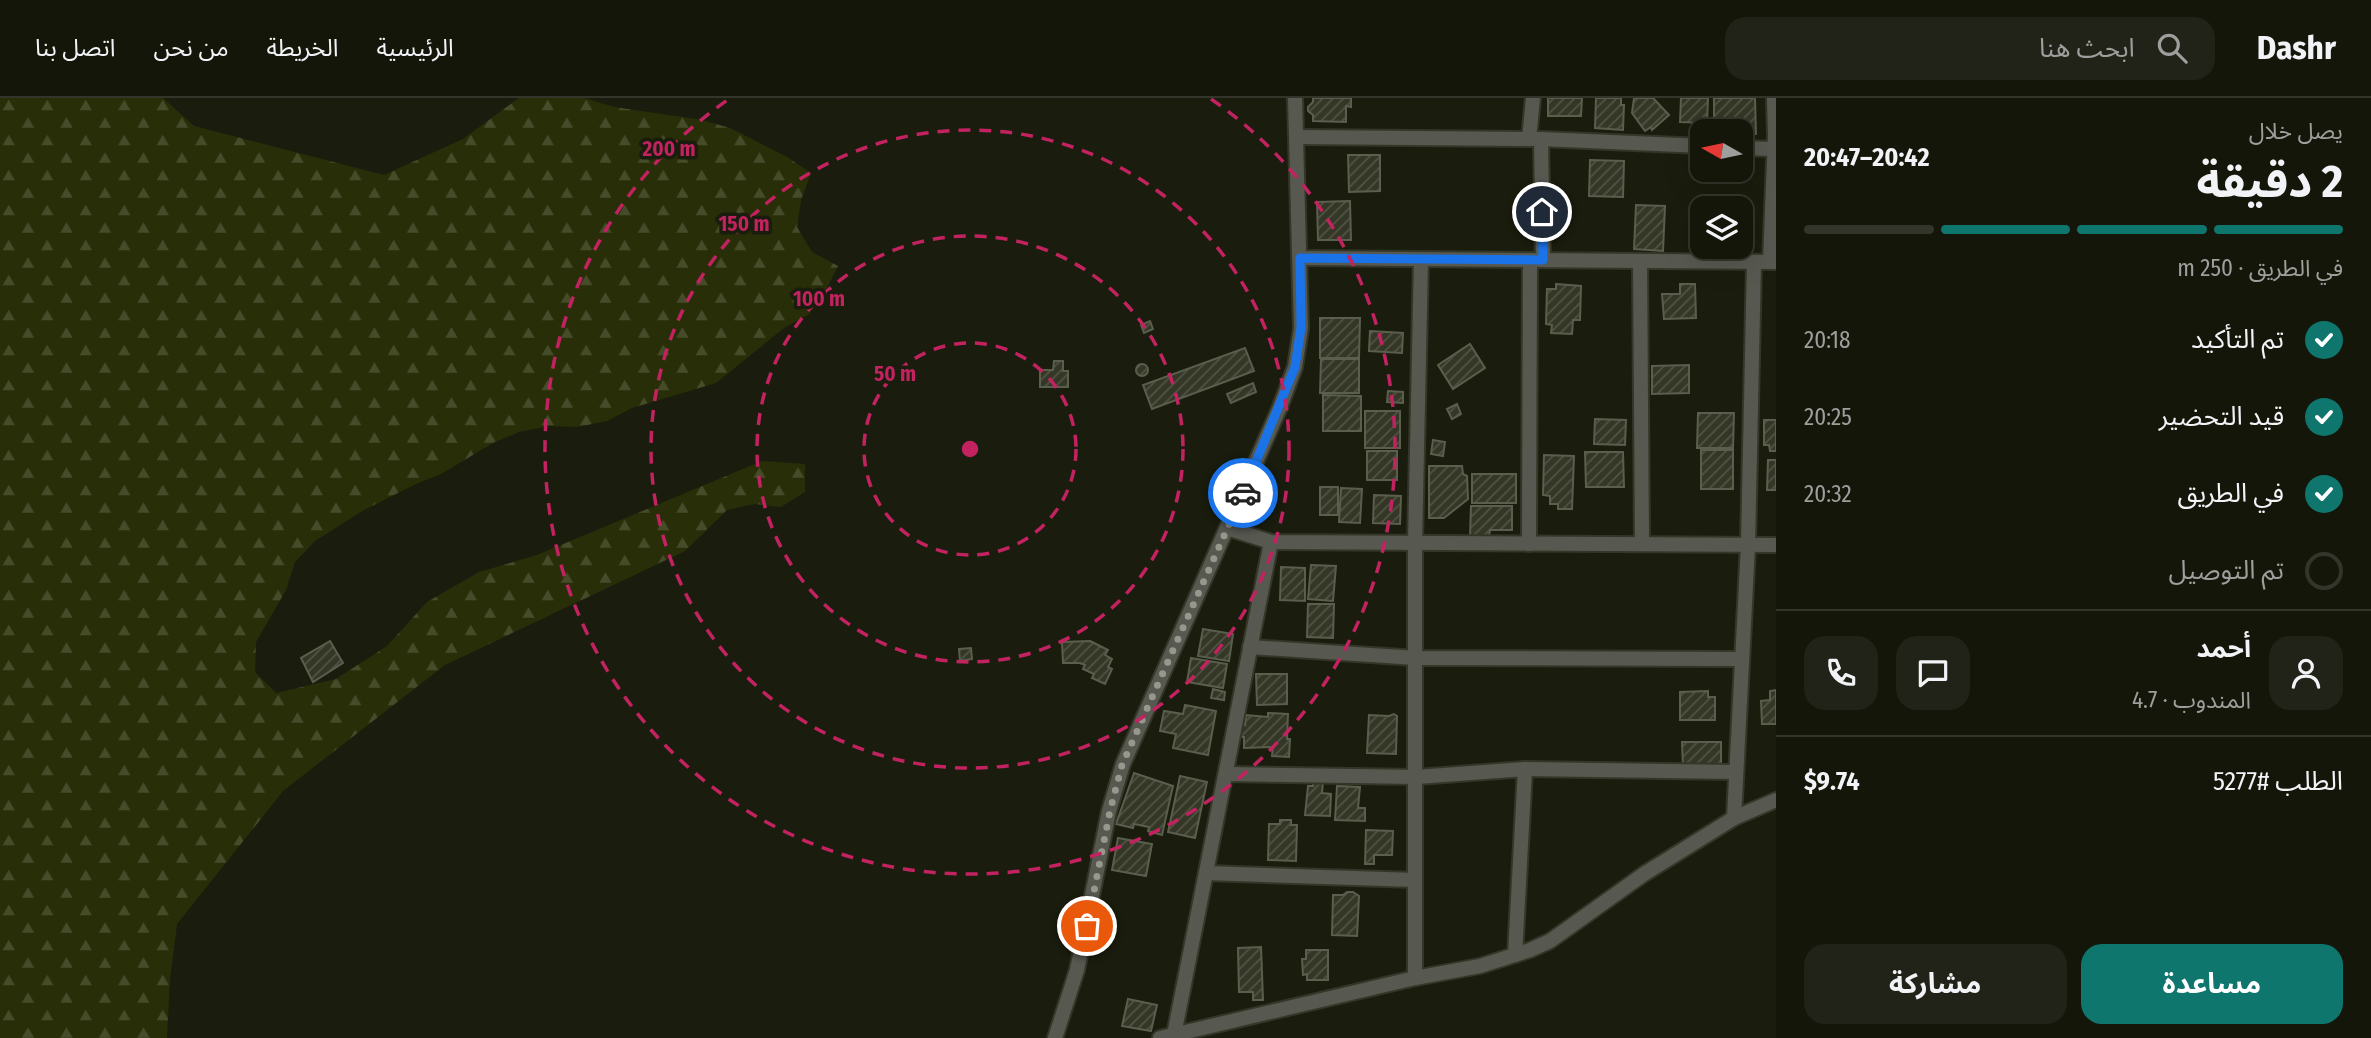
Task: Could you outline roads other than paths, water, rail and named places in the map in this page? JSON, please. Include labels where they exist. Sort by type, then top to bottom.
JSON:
[{"type":"street","points":[[1055,1038],[1077,970],[1111,803],[1122,765],[1280,407],[1295,367],[1301,328],[1295,98]]},
{"type":"street","points":[[1529,544],[1537,260],[1533,98]]},
{"type":"street","points":[[1300,258],[1773,262],[1774,98]]},
{"type":"street","points":[[1298,137],[1535,139],[1690,145]]},
{"type":"street","points":[[1754,145],[1775,140]]},
{"type":"street","points":[[1416,978],[1415,544],[1421,259]]},
{"type":"street","points":[[1640,261],[1642,544]]},
{"type":"street","points":[[1734,818],[1748,545],[1754,262]]},
{"type":"street","points":[[1227,528],[1271,542],[1776,545]]},
{"type":"street","points":[[1271,542],[1206,873],[1167,1036],[1416,978],[1480,966],[1515,955],[1550,941],[1644,874],[1734,818],[1776,800]]},
{"type":"street","points":[[1250,647],[1416,659],[1742,659]]},
{"type":"street","points":[[1226,774],[1417,777],[1525,769],[1736,772]]},
{"type":"street","points":[[1515,955],[1525,769]]},
{"type":"street","points":[[1206,873],[1415,880]]}]
